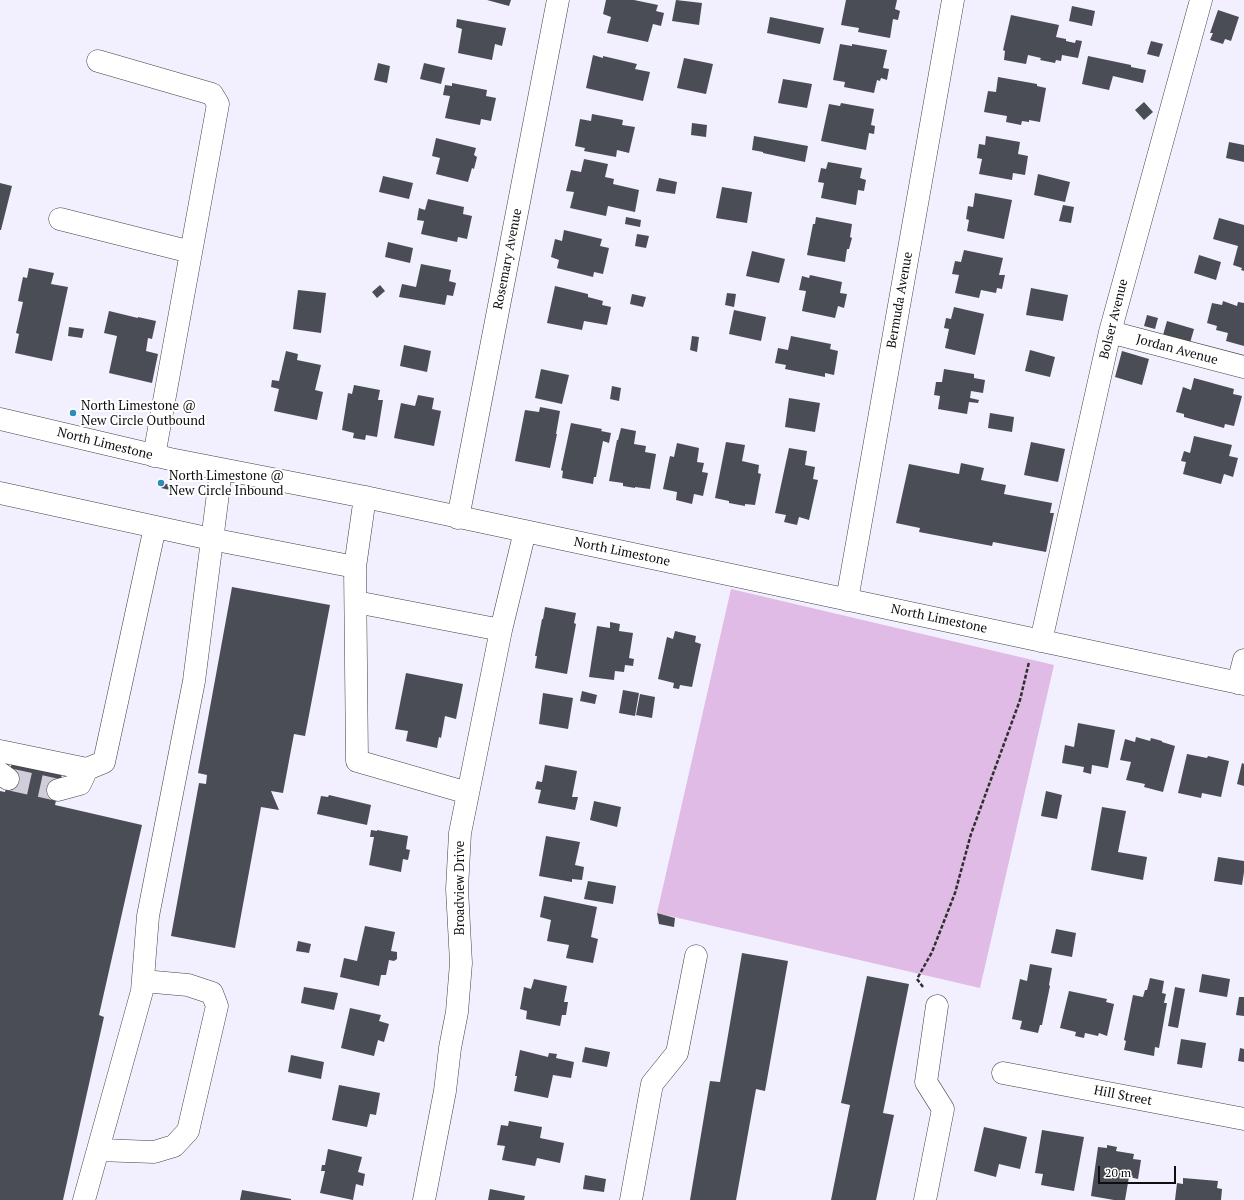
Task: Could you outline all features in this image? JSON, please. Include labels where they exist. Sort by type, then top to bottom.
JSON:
[{"type":"street","name":"Rosemary Avenue","points":[[458,518],[558,0]]},
{"type":"street","name":"Bermuda Avenue","points":[[847,600],[953,0]]},
{"type":"street","name":"Bolser Avenue","points":[[1037,640],[1110,332],[1201,0]]},
{"type":"street","points":[[98,61],[212,94],[218,104],[154,456]]},
{"type":"street","points":[[60,219],[191,252]]},
{"type":"street","name":"Jordan Avenue","points":[[1110,332],[1244,367]]},
{"type":"street","name":"North Limestone","points":[[0,419],[154,456],[365,497],[1241,684]]},
{"type":"street","points":[[84,1200],[142,991],[148,916],[194,681],[221,470]]},
{"type":"street","points":[[0,493],[211,539],[355,567]]},
{"type":"street","points":[[365,497],[355,567],[357,761],[468,793]]},
{"type":"street","points":[[0,751],[87,770],[104,762],[155,527]]},
{"type":"street","name":"Broadview Drive","points":[[424,1200],[445,1091],[450,1048],[457,1012],[461,963],[457,889],[460,832],[501,630],[525,531]]},
{"type":"street","points":[[356,602],[501,630]]},
{"type":"street","points":[[1241,684],[1244,660]]},
{"type":"street","points":[[58,790],[80,784],[87,770]]},
{"type":"street","points":[[631,1200],[652,1084],[677,1053],[696,956]]},
{"type":"street","points":[[98,1150],[154,1152],[174,1146],[188,1131],[217,1006],[212,993],[188,985],[143,981]]},
{"type":"street","points":[[925,1200],[943,1109],[926,1082],[937,1006]]},
{"type":"street","name":"Hill Street","points":[[1003,1073],[1244,1119]]},
{"type":"path","points":[[937,1006],[917,979],[932,952],[955,893],[971,834],[1020,700],[1027,670],[1037,640]]},
{"type":"shaded area","points":[[731,589],[1054,665],[980,988],[657,913]]},
{"type":"building","points":[[487,0],[511,0],[509,6]]},
{"type":"building","points":[[606,0],[634,0],[658,5],[656,11],[664,13],[661,26],[653,24],[648,42],[607,33],[611,17],[603,14]]},
{"type":"building","points":[[676,0],[702,3],[699,25],[672,21]]},
{"type":"building","points":[[846,0],[897,0],[895,9],[900,11],[898,20],[893,19],[890,38],[858,32],[859,28],[841,25]]},
{"type":"building","points":[[1072,6],[1095,11],[1092,26],[1069,21]]},
{"type":"building","points":[[1218,10],[1239,17],[1231,41],[1225,39],[1223,44],[1210,40],[1213,33],[1210,33]]},
{"type":"building","points":[[1011,15],[1059,25],[1056,37],[1075,43],[1076,40],[1082,41],[1078,58],[1062,55],[1061,61],[1056,60],[1055,63],[1040,60],[1041,58],[1028,55],[1026,64],[1004,60],[1005,51],[1003,50]]},
{"type":"building","points":[[770,17],[824,28],[820,44],[767,33]]},
{"type":"building","points":[[457,19],[506,28],[502,46],[495,44],[492,60],[458,53],[462,29],[456,27]]},
{"type":"building","points":[[1151,41],[1163,44],[1159,57],[1147,54]]},
{"type":"building","points":[[840,44],[852,46],[852,44],[887,50],[883,68],[889,69],[887,80],[881,78],[880,81],[877,80],[874,93],[844,87],[845,82],[833,80]]},
{"type":"building","points":[[593,55],[637,64],[635,69],[650,72],[643,101],[586,88]]},
{"type":"building","points":[[1088,56],[1131,65],[1131,67],[1146,70],[1143,83],[1113,76],[1109,90],[1082,84]]},
{"type":"building","points":[[684,58],[713,64],[706,94],[677,88]]},
{"type":"building","points":[[378,63],[390,66],[387,83],[374,80]]},
{"type":"building","points":[[424,63],[445,68],[441,84],[420,79]]},
{"type":"building","points":[[998,77],[1037,84],[1037,86],[1046,88],[1040,122],[1029,120],[1029,122],[1022,121],[1021,125],[1006,122],[1007,116],[984,112],[988,91],[996,92]]},
{"type":"building","points":[[783,79],[812,84],[807,108],[778,103]]},
{"type":"building","points":[[452,83],[487,90],[486,96],[496,98],[491,121],[481,119],[480,125],[445,118],[450,96],[443,95],[445,85],[452,86]]},
{"type":"building","points":[[1144,102],[1153,112],[1144,120],[1135,110]]},
{"type":"building","points":[[841,103],[874,109],[871,125],[875,126],[874,134],[869,133],[866,150],[821,141],[829,104],[840,106]]},
{"type":"building","points":[[592,114],[623,120],[622,125],[635,127],[629,153],[617,150],[616,157],[584,151],[585,148],[575,146],[580,119],[591,121]]},
{"type":"building","points":[[692,123],[707,125],[706,137],[691,135]]},
{"type":"building","points":[[754,136],[808,146],[805,162],[752,150]]},
{"type":"building","points":[[986,136],[1020,142],[1018,154],[1028,156],[1025,175],[1013,173],[1012,180],[979,174],[982,159],[977,158],[979,144],[985,145]]},
{"type":"building","points":[[436,138],[476,148],[474,155],[477,157],[474,169],[472,168],[468,182],[436,174],[440,158],[432,156]]},
{"type":"building","points":[[1229,142],[1244,145],[1244,162],[1226,158]]},
{"type":"building","points":[[584,159],[608,164],[605,177],[614,179],[613,184],[639,190],[635,212],[608,206],[606,216],[570,208],[574,192],[566,191],[571,170],[581,172]]},
{"type":"building","points":[[828,162],[862,168],[860,178],[866,180],[864,191],[858,190],[856,205],[821,198],[824,183],[818,182],[821,168],[826,169]]},
{"type":"building","points":[[1038,174],[1070,182],[1065,202],[1034,195]]},
{"type":"building","points":[[383,176],[413,183],[409,199],[379,192]]},
{"type":"building","points":[[659,178],[677,182],[675,194],[656,191]]},
{"type":"building","points":[[0,183],[12,186],[1,230],[0,230]]},
{"type":"building","points":[[722,187],[752,192],[747,223],[716,218]]},
{"type":"building","points":[[975,193],[1012,200],[1004,239],[967,231],[969,220],[966,219],[968,206],[973,207]]},
{"type":"building","points":[[428,199],[464,207],[463,214],[472,216],[467,239],[458,237],[457,242],[421,234],[424,221],[417,220],[419,208],[425,210]]},
{"type":"building","points":[[1063,205],[1074,207],[1071,223],[1059,221]]},
{"type":"building","points":[[626,217],[641,220],[640,227],[625,224]]},
{"type":"building","points":[[816,217],[852,224],[850,237],[852,238],[849,249],[847,249],[845,262],[807,255],[813,224],[815,224]]},
{"type":"building","points":[[1219,218],[1244,225],[1244,271],[1241,270],[1242,268],[1233,265],[1238,246],[1213,239]]},
{"type":"building","points":[[564,230],[602,239],[600,246],[609,248],[603,274],[594,272],[593,277],[557,268],[559,260],[551,257],[555,239],[562,241]]},
{"type":"building","points":[[637,234],[649,236],[646,248],[635,246]]},
{"type":"building","points":[[388,242],[413,248],[410,263],[385,257]]},
{"type":"building","points":[[964,250],[1003,258],[999,275],[1005,275],[1002,289],[997,288],[996,293],[981,290],[979,298],[955,293],[959,275],[952,274],[955,261],[961,262]]},
{"type":"building","points":[[752,251],[785,259],[779,283],[746,276]]},
{"type":"building","points":[[1199,255],[1221,262],[1216,280],[1194,273]]},
{"type":"building","points":[[421,264],[451,270],[449,281],[456,283],[453,296],[447,295],[445,305],[399,297],[402,284],[416,287]]},
{"type":"building","points":[[29,268],[54,273],[51,284],[68,287],[52,361],[15,353],[19,334],[16,333],[23,302],[18,301],[23,277],[27,278]]},
{"type":"building","points":[[810,275],[842,282],[840,293],[847,294],[844,308],[838,306],[835,318],[802,311],[806,291],[799,290],[802,276],[809,278]]},
{"type":"building","points":[[380,285],[385,291],[377,298],[372,292]]},
{"type":"building","points":[[555,286],[588,294],[588,297],[603,301],[602,305],[611,307],[607,325],[584,321],[582,330],[547,323]]},
{"type":"building","points":[[1031,288],[1068,295],[1063,321],[1026,315]]},
{"type":"building","points":[[298,290],[326,293],[321,333],[293,329]]},
{"type":"building","points":[[727,293],[736,294],[734,307],[725,305]]},
{"type":"building","points":[[632,294],[646,297],[643,307],[630,304]]},
{"type":"building","points":[[1223,301],[1237,306],[1238,302],[1244,303],[1244,346],[1226,341],[1228,333],[1216,330],[1217,326],[1207,323],[1212,303],[1222,305]]},
{"type":"building","points":[[954,307],[984,314],[975,355],[945,348],[949,329],[944,328],[946,318],[951,319]]},
{"type":"building","points":[[734,310],[766,317],[761,341],[729,334]]},
{"type":"building","points":[[109,311],[156,321],[152,339],[148,338],[146,351],[158,354],[152,383],[109,373],[117,336],[104,333]]},
{"type":"building","points":[[1147,315],[1158,318],[1155,329],[1144,326]]},
{"type":"building","points":[[1167,321],[1194,329],[1188,350],[1161,342]]},
{"type":"building","points":[[69,327],[84,329],[82,338],[68,336]]},
{"type":"building","points":[[692,336],[699,337],[697,352],[690,350]]},
{"type":"building","points":[[791,336],[831,344],[830,349],[838,351],[834,375],[825,373],[825,377],[785,369],[786,365],[775,363],[778,348],[788,350]]},
{"type":"building","points":[[404,345],[431,351],[427,372],[400,366]]},
{"type":"building","points":[[1030,350],[1055,357],[1050,377],[1025,371]]},
{"type":"building","points":[[286,351],[298,354],[297,360],[321,365],[315,390],[323,392],[317,420],[274,411],[279,389],[271,387],[272,380],[279,381]]},
{"type":"building","points":[[1122,351],[1149,359],[1142,385],[1115,377]]},
{"type":"building","points":[[541,369],[569,375],[562,404],[535,398]]},
{"type":"building","points":[[944,369],[974,374],[974,378],[985,380],[983,393],[971,391],[970,398],[979,400],[978,403],[969,402],[967,414],[938,409],[940,396],[934,395],[936,382],[942,382]]},
{"type":"building","points":[[1194,378],[1234,389],[1233,394],[1242,396],[1234,426],[1225,424],[1224,428],[1184,417],[1184,414],[1176,412],[1183,387],[1191,390]]},
{"type":"building","points":[[354,385],[380,390],[378,400],[383,400],[377,437],[366,435],[365,440],[353,438],[354,433],[342,430],[348,393],[352,394]]},
{"type":"building","points":[[612,386],[621,388],[619,401],[610,399]]},
{"type":"building","points":[[418,395],[434,398],[432,409],[441,411],[434,446],[394,438],[401,403],[415,406]]},
{"type":"building","points":[[789,398],[820,403],[815,432],[785,427]]},
{"type":"building","points":[[540,407],[560,411],[550,468],[515,461],[525,410],[539,412]]},
{"type":"building","points":[[990,413],[1014,417],[1012,432],[988,428]]},
{"type":"building","points":[[571,423],[602,429],[601,431],[611,433],[609,443],[603,441],[596,477],[594,477],[593,484],[562,478],[563,471],[561,470]]},
{"type":"building","points":[[621,428],[636,431],[634,444],[646,446],[645,452],[656,454],[650,489],[623,486],[623,483],[609,481],[617,440]]},
{"type":"building","points":[[1194,436],[1232,445],[1229,456],[1238,458],[1233,477],[1224,474],[1221,484],[1183,474],[1186,462],[1181,461],[1184,451],[1190,453]]},
{"type":"building","points":[[726,442],[745,445],[742,461],[759,465],[758,473],[761,474],[755,505],[745,504],[745,506],[729,503],[729,501],[715,498]]},
{"type":"building","points":[[1031,442],[1065,449],[1058,482],[1024,475]]},
{"type":"building","points":[[677,443],[699,448],[697,462],[704,463],[702,472],[708,473],[703,496],[694,494],[692,504],[676,500],[677,492],[663,489],[670,456],[674,457]]},
{"type":"building","points":[[789,448],[807,451],[805,465],[815,467],[813,479],[818,480],[809,520],[799,517],[797,525],[784,522],[786,515],[775,513]]},
{"type":"building","points":[[961,463],[984,468],[981,480],[1006,485],[1004,494],[1052,503],[1050,513],[1054,513],[1046,552],[993,542],[992,546],[919,532],[920,528],[896,523],[909,464],[959,474]]},
{"type":"building","points":[[162,483],[171,485],[170,490],[161,488]]},
{"type":"building","points":[[232,587],[330,605],[305,736],[294,734],[283,793],[271,791],[279,810],[261,807],[235,948],[171,936],[199,783],[206,784],[207,775],[198,773]]},
{"type":"building","points":[[545,607],[576,613],[574,623],[576,624],[567,674],[535,668],[537,656],[535,656]]},
{"type":"building","points":[[610,622],[620,624],[619,631],[633,633],[629,658],[634,659],[633,666],[625,665],[624,672],[615,671],[614,680],[589,677],[597,626],[610,628]]},
{"type":"building","points":[[675,631],[696,636],[695,642],[701,644],[692,687],[680,685],[679,689],[673,688],[674,683],[658,679],[667,637],[673,639]]},
{"type":"building","points":[[406,673],[463,684],[456,719],[445,716],[441,738],[439,737],[437,748],[406,741],[408,731],[395,729]]},
{"type":"building","points":[[623,690],[639,693],[635,716],[619,713]]},
{"type":"building","points":[[582,691],[597,695],[595,704],[580,701]]},
{"type":"building","points":[[543,693],[573,698],[568,729],[539,724]]},
{"type":"building","points":[[640,694],[655,697],[652,718],[636,715]]},
{"type":"building","points":[[1078,723],[1115,730],[1108,768],[1092,765],[1091,774],[1083,772],[1084,767],[1062,763],[1065,745],[1074,747]]},
{"type":"building","points":[[1136,737],[1150,741],[1151,738],[1175,746],[1163,792],[1144,787],[1145,784],[1126,780],[1131,762],[1120,760],[1125,739],[1135,742]]},
{"type":"building","points":[[1187,754],[1207,758],[1208,756],[1229,761],[1221,797],[1202,793],[1201,798],[1178,793]]},
{"type":"building","points":[[12,762],[62,774],[55,805],[142,825],[99,1015],[104,1017],[63,1200],[0,1200],[0,791],[5,792]]},
{"type":"building","points":[[1242,763],[1244,764],[1244,786],[1237,784]]},
{"type":"building","points":[[545,765],[577,771],[572,797],[578,797],[575,810],[538,803],[541,790],[535,789],[537,781],[542,782]]},
{"type":"building","points":[[1046,791],[1062,795],[1057,819],[1041,816]]},
{"type":"building","points":[[329,795],[371,805],[367,825],[317,814],[321,796],[328,797]]},
{"type":"building","points":[[594,801],[621,807],[617,827],[590,820]]},
{"type":"building","points":[[1102,807],[1126,811],[1118,852],[1147,857],[1143,880],[1091,870]]},
{"type":"building","points":[[371,830],[408,836],[406,849],[410,850],[408,860],[403,859],[401,872],[369,865],[374,837],[370,837]]},
{"type":"building","points":[[546,836],[580,842],[575,865],[584,867],[582,880],[572,879],[572,882],[539,876]]},
{"type":"building","points":[[1218,857],[1244,861],[1242,885],[1214,881]]},
{"type":"building","points":[[588,881],[616,886],[613,904],[584,899]]},
{"type":"building","points":[[544,896],[597,907],[591,937],[598,939],[593,963],[566,958],[569,945],[547,941],[551,920],[540,917]]},
{"type":"building","points":[[657,913],[675,918],[674,927],[659,924]]},
{"type":"building","points":[[365,926],[395,932],[391,951],[397,952],[397,959],[394,961],[389,960],[386,975],[381,975],[379,986],[340,977],[344,958],[357,961]]},
{"type":"building","points":[[1056,929],[1076,933],[1072,957],[1051,953]]},
{"type":"building","points":[[298,941],[311,944],[309,953],[296,951]]},
{"type":"building","points":[[742,953],[788,961],[765,1091],[756,1089],[736,1200],[690,1200],[710,1081],[720,1082]]},
{"type":"building","points":[[1030,964],[1052,968],[1042,1025],[1040,1025],[1038,1033],[1020,1029],[1022,1021],[1012,1019],[1020,979],[1027,981]]},
{"type":"building","points":[[1202,974],[1230,979],[1227,997],[1199,992]]},
{"type":"building","points":[[867,976],[909,984],[883,1113],[894,1115],[876,1200],[831,1200],[850,1105],[841,1103]]},
{"type":"building","points":[[1150,978],[1164,981],[1162,993],[1166,994],[1164,1003],[1167,1003],[1159,1048],[1155,1047],[1154,1056],[1124,1050],[1126,1041],[1124,1040],[1133,995],[1143,997],[1145,990],[1147,990]]},
{"type":"building","points":[[534,979],[567,986],[564,1002],[568,1002],[566,1015],[562,1015],[560,1026],[526,1019],[527,1011],[520,1009],[524,987],[531,989]]},
{"type":"building","points":[[304,987],[338,993],[334,1010],[301,1003]]},
{"type":"building","points":[[1175,987],[1185,989],[1178,1028],[1168,1026]]},
{"type":"building","points":[[1069,991],[1107,999],[1106,1002],[1114,1004],[1107,1036],[1099,1033],[1098,1036],[1085,1033],[1084,1038],[1075,1036],[1076,1032],[1060,1028]]},
{"type":"building","points":[[1239,997],[1244,997],[1244,1016],[1236,1015]]},
{"type":"building","points":[[350,1008],[381,1015],[379,1021],[389,1024],[384,1042],[378,1040],[374,1056],[341,1048]]},
{"type":"building","points":[[1181,1039],[1206,1043],[1202,1068],[1177,1064]]},
{"type":"building","points":[[585,1047],[610,1052],[607,1067],[582,1062]]},
{"type":"building","points":[[1240,1048],[1244,1049],[1244,1062],[1238,1061]]},
{"type":"building","points":[[520,1050],[548,1057],[549,1053],[557,1054],[556,1058],[574,1062],[571,1078],[553,1075],[548,1098],[514,1091]]},
{"type":"building","points":[[291,1055],[324,1062],[321,1079],[288,1072]]},
{"type":"building","points":[[339,1085],[380,1093],[376,1115],[370,1114],[367,1127],[332,1120]]},
{"type":"building","points":[[509,1121],[542,1127],[540,1138],[564,1143],[560,1163],[537,1158],[535,1166],[502,1160],[505,1146],[497,1145],[501,1125],[508,1126]]},
{"type":"building","points":[[984,1127],[1027,1137],[1020,1169],[999,1164],[996,1177],[974,1171]]},
{"type":"building","points":[[1042,1130],[1084,1137],[1074,1191],[1041,1185],[1043,1174],[1035,1173]]},
{"type":"building","points":[[1107,1145],[1117,1147],[1116,1151],[1134,1154],[1133,1159],[1141,1160],[1138,1179],[1129,1177],[1125,1200],[1114,1200],[1091,1196],[1098,1147],[1107,1148]]},
{"type":"building","points":[[328,1149],[362,1157],[358,1172],[365,1174],[363,1186],[356,1184],[353,1200],[320,1193],[325,1171],[321,1171],[322,1165],[325,1165]]},
{"type":"building","points":[[585,1175],[606,1179],[604,1192],[583,1189]]},
{"type":"building","points":[[1183,1178],[1218,1181],[1217,1188],[1222,1189],[1221,1200],[1175,1200],[1177,1183],[1183,1184]]},
{"type":"building","points":[[490,1189],[525,1196],[524,1200],[488,1200]]},
{"type":"building","points":[[242,1190],[291,1199],[291,1200],[240,1200]]},
{"type":"tunnel","points":[[8,779],[58,790]]},
{"type":"place","name":"North Limestone @ New Circle Outbound","points":[[73,413]]},
{"type":"place","name":"North Limestone @ New Circle Inbound","points":[[161,483]]}]
